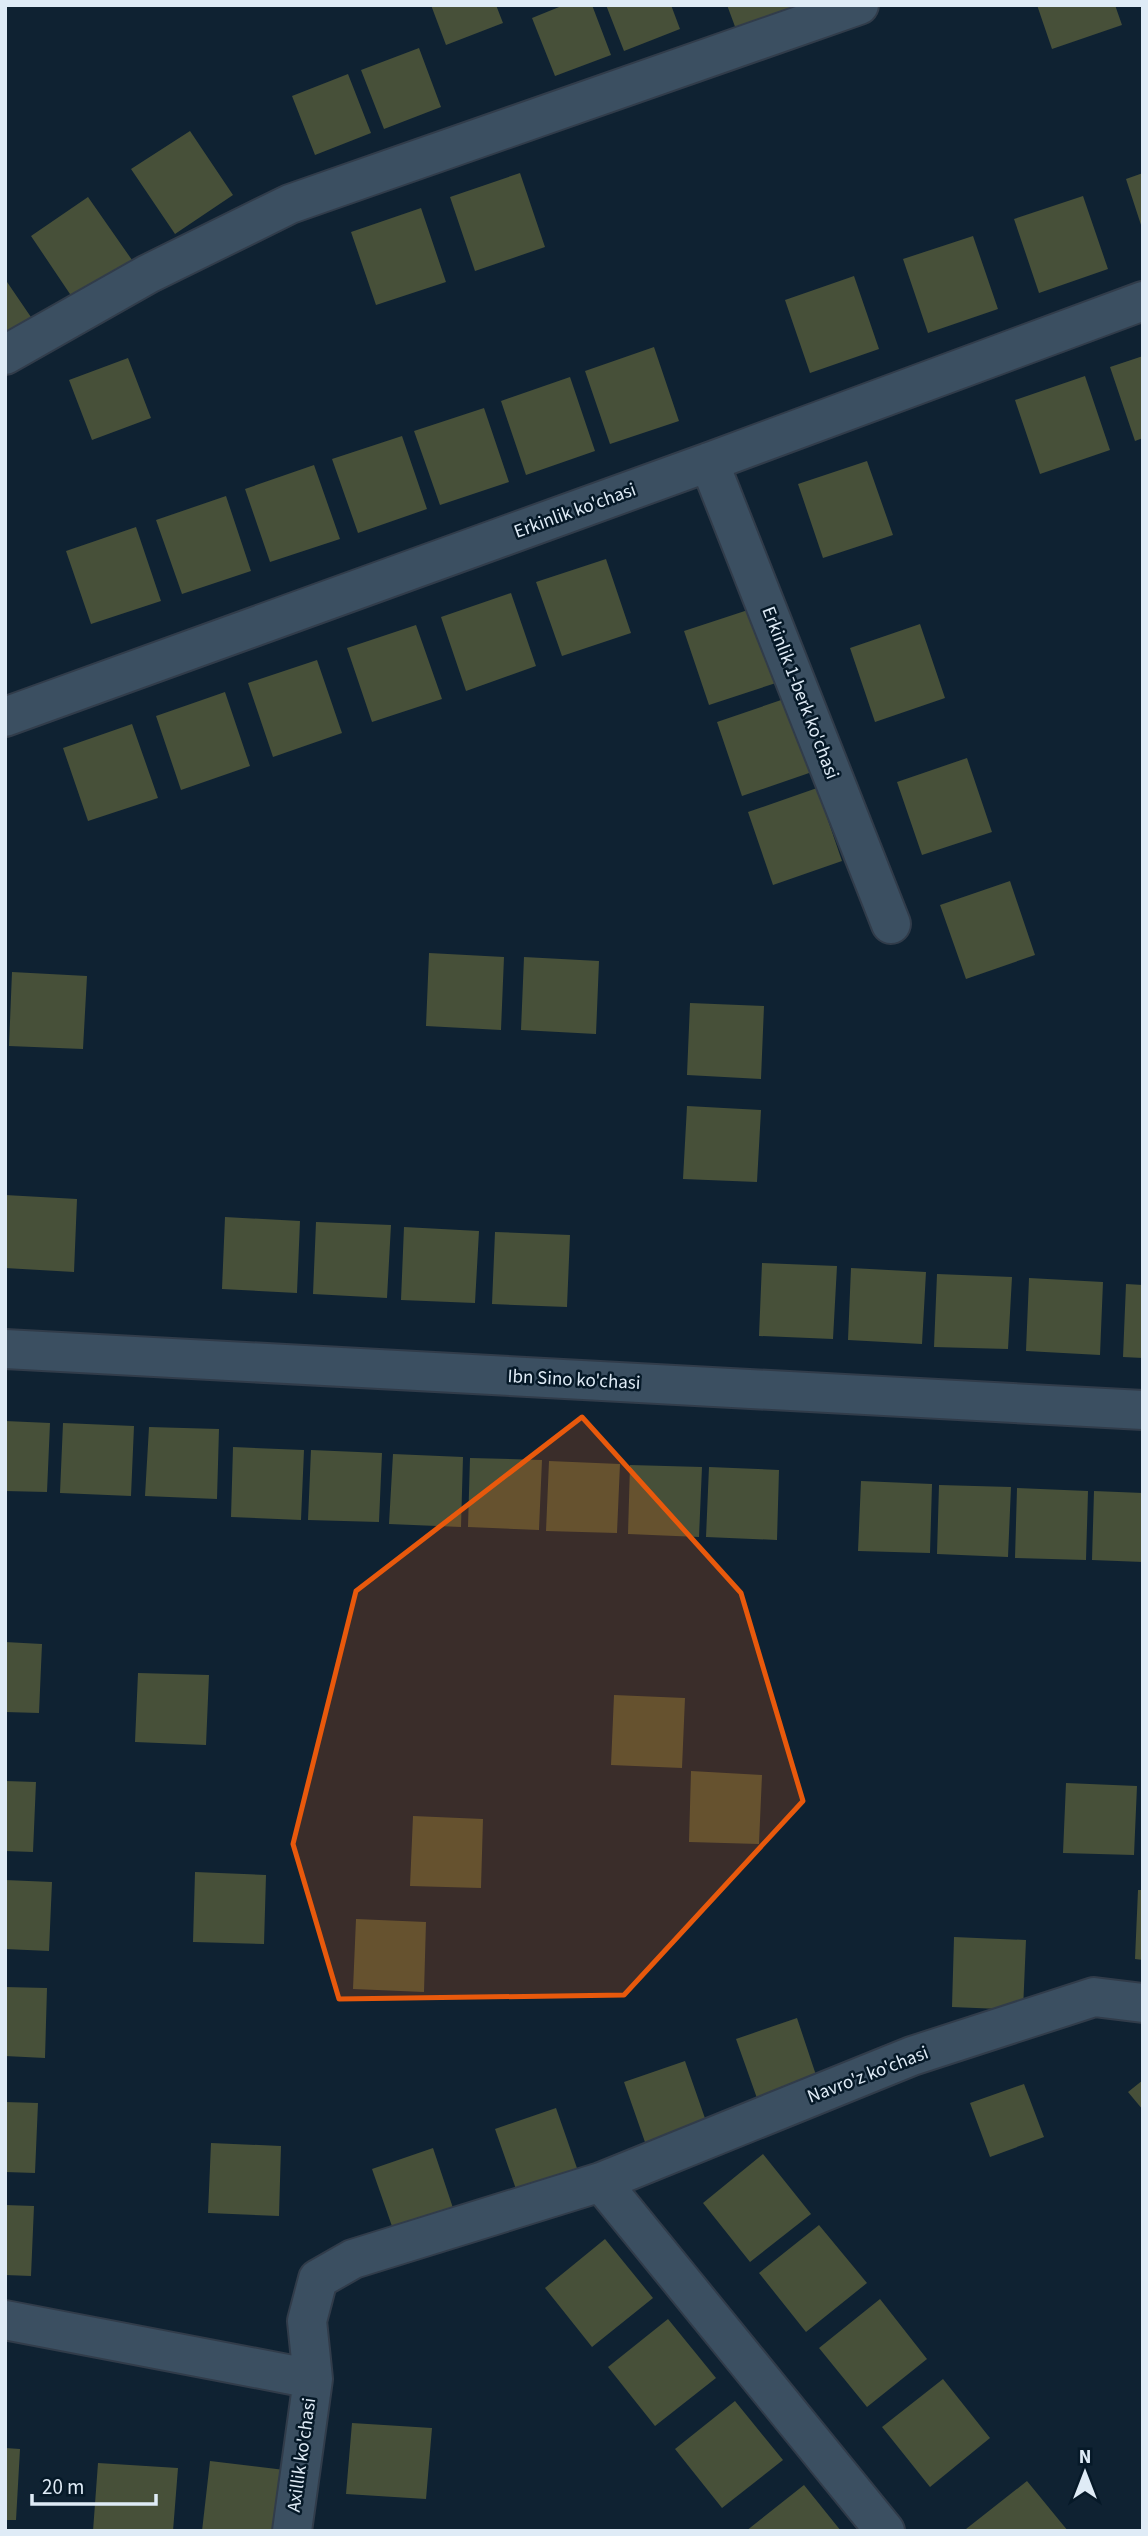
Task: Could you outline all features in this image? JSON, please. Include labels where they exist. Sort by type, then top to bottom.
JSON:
[{"type":"street","points":[[5,355],[148,274],[290,204],[859,5]]},
{"type":"street","name":"Erkinlik ko'chasi","points":[[5,717],[709,462],[1143,301]]},
{"type":"street","name":"Erkinlik 1-berk ko'chasi","points":[[709,462],[891,923]]},
{"type":"street","name":"Ibn Sino ko'chasi","points":[[5,1349],[1143,1410]]},
{"type":"street","name":"Navro'z ko'chasi","points":[[313,2379],[307,2321],[318,2278],[353,2259],[601,2182],[912,2056],[1094,1997],[1143,2003]]},
{"type":"street","points":[[601,2182],[885,2531]]},
{"type":"street","points":[[5,2320],[313,2379]]},
{"type":"street","name":"Axillik ko'chasi","points":[[292,2531],[313,2379]]},
{"type":"highlighted area","points":[[582,1417],[741,1593],[803,1801],[624,1995],[339,1999],[293,1844],[356,1591]]},
{"type":"building","points":[[431,5],[496,5],[503,23],[446,45]]},
{"type":"building","points":[[564,5],[592,5],[611,55],[555,76],[532,18]]},
{"type":"building","points":[[606,5],[671,5],[680,29],[624,51]]},
{"type":"building","points":[[727,5],[792,5],[794,10],[737,32]]},
{"type":"building","points":[[1037,5],[1115,5],[1122,25],[1052,49]]},
{"type":"building","points":[[419,48],[441,107],[384,129],[361,70]]},
{"type":"building","points":[[348,74],[371,133],[315,155],[292,96]]},
{"type":"building","points":[[190,131],[233,195],[175,234],[131,169]]},
{"type":"building","points":[[520,173],[545,247],[475,271],[450,197]]},
{"type":"building","points":[[1143,173],[1143,228],[1142,228],[1126,179]]},
{"type":"building","points":[[1083,196],[1108,269],[1039,293],[1014,219]]},
{"type":"building","points":[[88,197],[132,260],[74,300],[31,236]]},
{"type":"building","points":[[421,208],[446,282],[376,305],[351,232]]},
{"type":"building","points":[[973,236],[998,309],[928,333],[903,259]]},
{"type":"building","points":[[854,276],[879,349],[810,373],[785,300]]},
{"type":"building","points":[[5,279],[35,323],[5,343]]},
{"type":"building","points":[[654,347],[679,421],[610,444],[585,371]]},
{"type":"building","points":[[1143,356],[1143,438],[1135,441],[1110,367]]},
{"type":"building","points":[[128,358],[151,418],[92,440],[69,380]]},
{"type":"building","points":[[1085,376],[1110,450],[1040,474],[1015,400]]},
{"type":"building","points":[[570,377],[595,451],[526,475],[501,401]]},
{"type":"building","points":[[484,408],[509,482],[440,505],[414,431]]},
{"type":"building","points":[[402,436],[427,509],[358,533],[332,459]]},
{"type":"building","points":[[867,461],[893,535],[823,558],[798,484]]},
{"type":"building","points":[[314,465],[340,539],[270,562],[245,489]]},
{"type":"building","points":[[226,496],[251,571],[182,594],[156,520]]},
{"type":"building","points":[[136,527],[161,601],[91,624],[66,551]]},
{"type":"building","points":[[606,559],[631,633],[562,656],[536,582]]},
{"type":"building","points":[[511,593],[536,666],[466,691],[441,617]]},
{"type":"building","points":[[754,608],[779,682],[709,705],[684,631]]},
{"type":"building","points":[[920,624],[945,698],[875,722],[850,648]]},
{"type":"building","points":[[416,625],[442,699],[372,722],[347,648]]},
{"type":"building","points":[[317,660],[342,733],[273,757],[248,683]]},
{"type":"building","points":[[225,692],[250,766],[181,790],[156,716]]},
{"type":"building","points":[[787,698],[812,772],[742,796],[717,722]]},
{"type":"building","points":[[132,724],[158,798],[88,821],[63,748]]},
{"type":"building","points":[[967,758],[992,832],[922,855],[897,782]]},
{"type":"building","points":[[817,788],[842,861],[773,885],[748,812]]},
{"type":"building","points":[[1010,881],[1035,955],[966,979],[940,905]]},
{"type":"building","points":[[429,953],[504,957],[501,1030],[426,1026]]},
{"type":"building","points":[[524,957],[599,961],[596,1034],[521,1030]]},
{"type":"building","points":[[12,972],[87,976],[83,1049],[9,1046]]},
{"type":"building","points":[[690,1003],[764,1006],[761,1079],[687,1075]]},
{"type":"building","points":[[687,1106],[761,1110],[757,1182],[683,1179]]},
{"type":"building","points":[[5,1195],[77,1199],[74,1272],[5,1268]]},
{"type":"building","points":[[225,1217],[300,1221],[297,1293],[222,1289]]},
{"type":"building","points":[[316,1222],[391,1225],[387,1298],[313,1294]]},
{"type":"building","points":[[404,1227],[479,1231],[475,1303],[401,1300]]},
{"type":"building","points":[[495,1232],[570,1235],[567,1307],[492,1304]]},
{"type":"building","points":[[762,1263],[837,1266],[833,1339],[759,1336]]},
{"type":"building","points":[[851,1268],[926,1272],[922,1344],[848,1340]]},
{"type":"building","points":[[937,1274],[1012,1277],[1008,1349],[934,1347]]},
{"type":"building","points":[[1029,1278],[1103,1282],[1100,1355],[1026,1351]]},
{"type":"building","points":[[1126,1284],[1143,1285],[1143,1358],[1123,1357]]},
{"type":"building","points":[[5,1421],[50,1423],[47,1492],[5,1491]]},
{"type":"building","points":[[63,1423],[134,1426],[131,1496],[60,1493]]},
{"type":"building","points":[[149,1427],[219,1429],[217,1499],[145,1496]]},
{"type":"building","points":[[233,1447],[304,1450],[301,1520],[231,1517]]},
{"type":"building","points":[[311,1450],[382,1453],[379,1522],[308,1520]]},
{"type":"building","points":[[393,1454],[463,1457],[461,1527],[389,1524]]},
{"type":"building","points":[[470,1458],[542,1460],[539,1530],[468,1527]]},
{"type":"building","points":[[549,1461],[620,1464],[617,1533],[546,1531]]},
{"type":"building","points":[[630,1465],[702,1467],[699,1537],[628,1534]]},
{"type":"building","points":[[709,1467],[779,1470],[777,1540],[706,1537]]},
{"type":"building","points":[[861,1481],[932,1484],[930,1553],[858,1551]]},
{"type":"building","points":[[939,1485],[1011,1487],[1008,1557],[937,1554]]},
{"type":"building","points":[[1017,1488],[1088,1491],[1086,1560],[1015,1558]]},
{"type":"building","points":[[1094,1491],[1143,1493],[1143,1562],[1092,1560]]},
{"type":"building","points":[[5,1642],[42,1644],[39,1713],[5,1712]]},
{"type":"building","points":[[138,1673],[209,1675],[206,1745],[135,1742]]},
{"type":"building","points":[[614,1695],[685,1698],[682,1768],[611,1765]]},
{"type":"building","points":[[691,1771],[762,1775],[759,1844],[689,1842]]},
{"type":"building","points":[[5,1781],[36,1782],[33,1852],[5,1851]]},
{"type":"building","points":[[1066,1783],[1137,1786],[1134,1855],[1063,1853]]},
{"type":"building","points":[[413,1816],[483,1819],[481,1888],[410,1886]]},
{"type":"building","points":[[195,1872],[266,1875],[264,1944],[193,1942]]},
{"type":"building","points":[[5,1880],[52,1882],[49,1951],[5,1949]]},
{"type":"building","points":[[1138,1890],[1143,1890],[1143,1960],[1135,1959]]},
{"type":"building","points":[[356,1919],[426,1922],[424,1992],[353,1989]]},
{"type":"building","points":[[954,1937],[1026,1940],[1023,2010],[952,2007]]},
{"type":"building","points":[[5,1987],[47,1988],[45,2058],[5,2056]]},
{"type":"building","points":[[797,2018],[818,2081],[758,2101],[736,2039]]},
{"type":"building","points":[[685,2061],[707,2124],[646,2145],[624,2082]]},
{"type":"building","points":[[1143,2080],[1143,2110],[1128,2092]]},
{"type":"building","points":[[1024,2084],[1044,2137],[990,2157],[970,2103]]},
{"type":"building","points":[[5,2102],[38,2103],[35,2173],[5,2172]]},
{"type":"building","points":[[556,2108],[578,2171],[517,2192],[495,2129]]},
{"type":"building","points":[[211,2143],[281,2146],[279,2216],[208,2213]]},
{"type":"building","points":[[433,2148],[454,2211],[394,2232],[372,2169]]},
{"type":"building","points":[[763,2154],[811,2214],[750,2262],[703,2203]]},
{"type":"building","points":[[5,2205],[34,2206],[31,2276],[5,2275]]},
{"type":"building","points":[[819,2225],[867,2283],[806,2332],[759,2273]]},
{"type":"building","points":[[605,2239],[653,2298],[592,2347],[545,2288]]},
{"type":"building","points":[[880,2299],[927,2359],[867,2407],[819,2348]]},
{"type":"building","points":[[668,2319],[716,2378],[655,2426],[608,2367]]},
{"type":"building","points":[[943,2379],[990,2438],[930,2487],[882,2427]]},
{"type":"building","points":[[735,2401],[783,2460],[722,2508],[675,2449]]},
{"type":"building","points":[[352,2423],[432,2428],[426,2499],[346,2494]]},
{"type":"building","points":[[5,2448],[20,2449],[16,2520],[5,2520]]},
{"type":"building","points":[[210,2461],[293,2471],[286,2531],[202,2531]]},
{"type":"building","points":[[98,2463],[178,2468],[173,2531],[93,2531]]},
{"type":"building","points":[[1027,2481],[1068,2531],[966,2529]]},
{"type":"building","points":[[804,2485],[841,2531],[746,2531]]}]
